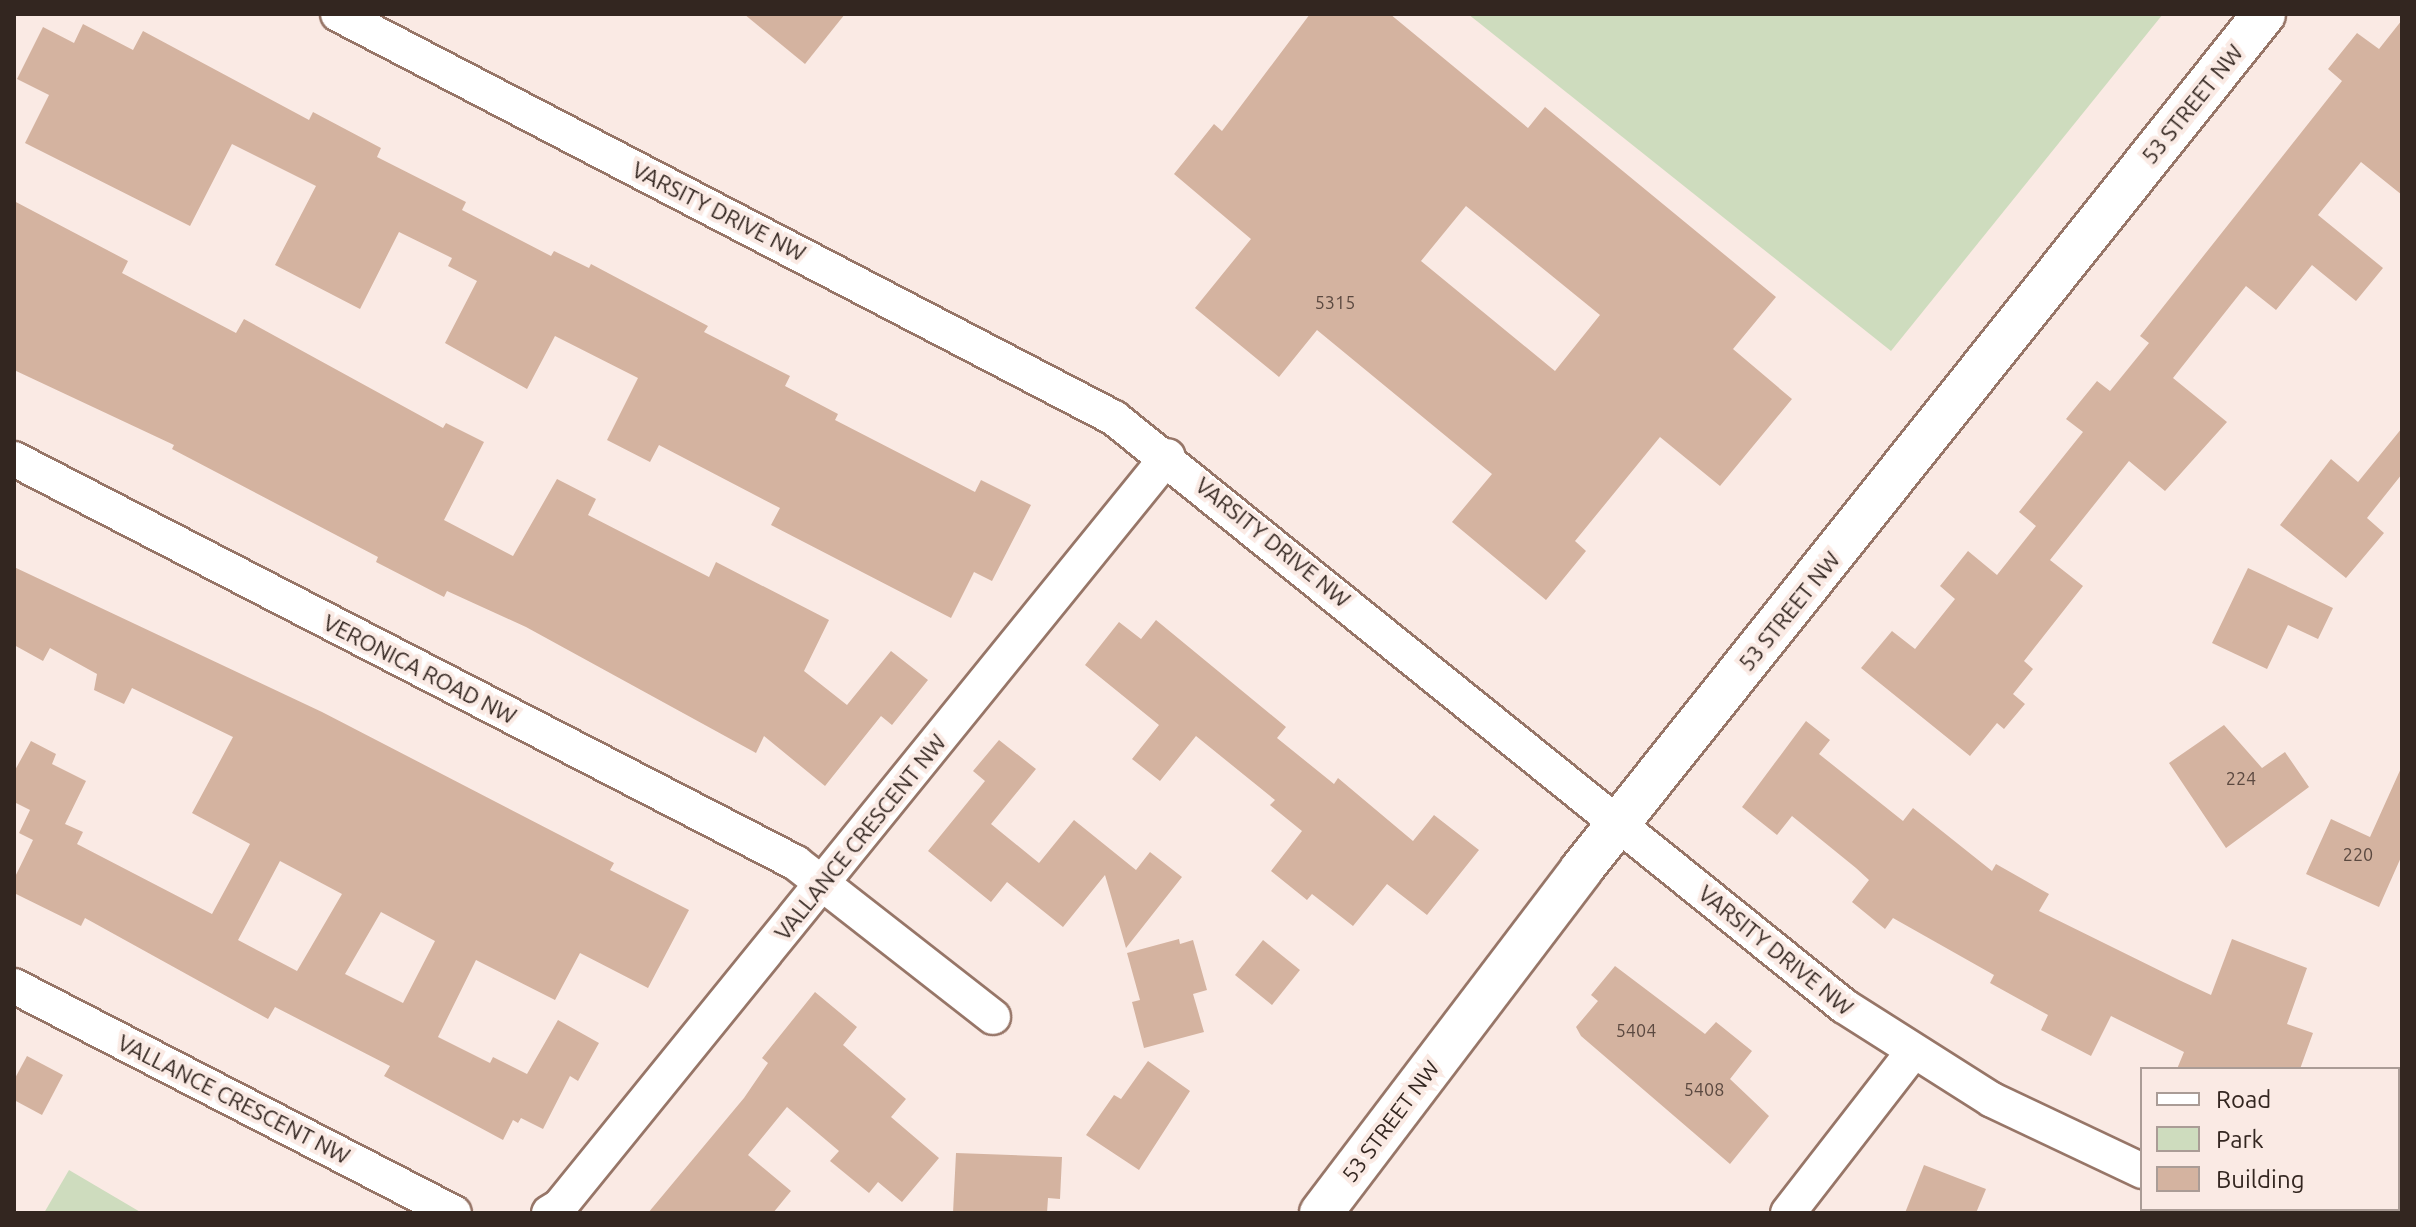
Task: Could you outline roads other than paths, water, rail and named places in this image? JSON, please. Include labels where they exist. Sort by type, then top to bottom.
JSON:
[{"type":"street","name":"VARSITY DRIVE NW","points":[[338,14],[1070,391],[1168,456],[1844,1006],[1912,1053],[1992,1100],[2140,1170]]},
{"type":"street","name":"53 STREET NW","points":[[1321,1213],[1619,824],[2264,14]]},
{"type":"street","name":"VALLANCE CRESCENT NW","points":[[549,1213],[560,1206],[1168,456]]},
{"type":"street","name":"VERONICA ROAD NW","points":[[14,459],[796,863],[993,1017]]},
{"type":"street","name":"VALLANCE CRESCENT NW","points":[[14,986],[454,1213]]},
{"type":"street","points":[[1788,1213],[1912,1053]]}]
